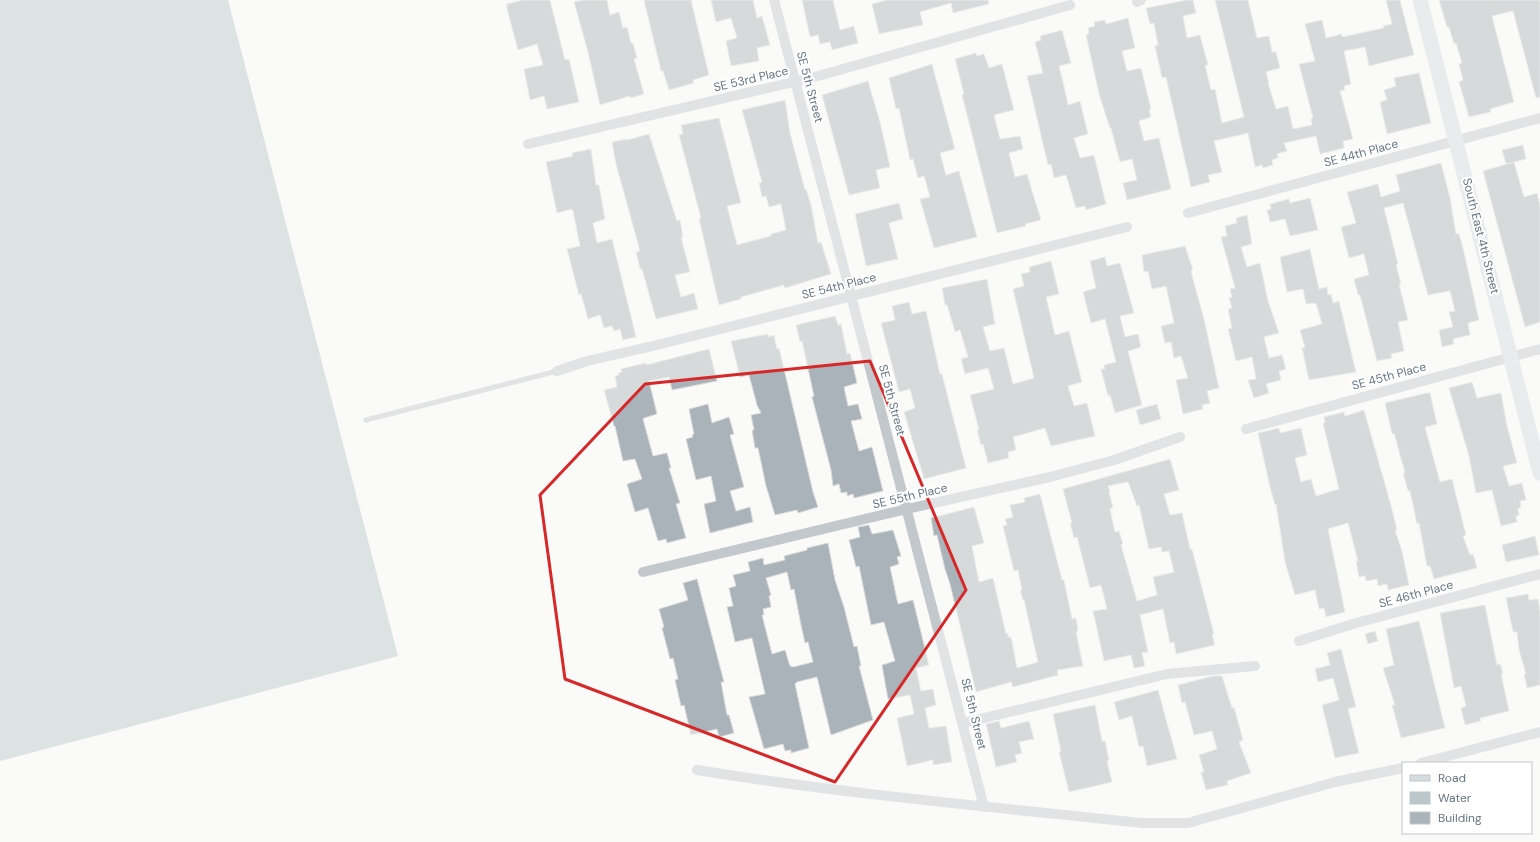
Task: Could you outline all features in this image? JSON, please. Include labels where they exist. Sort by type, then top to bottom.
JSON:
[{"type":"street","name":"SE 5th Street","points":[[774,0],[984,807]]},
{"type":"street","name":"South East 4th Street","points":[[1420,0],[1512,356],[1540,473]]},
{"type":"street","name":"SE 53rd Place","points":[[528,144],[796,82],[1070,5]]},
{"type":"street","name":"SE 44th Place","points":[[1188,213],[1457,142],[1540,118]]},
{"type":"street","name":"SE 54th Place","points":[[557,371],[587,361],[657,346],[1127,227]]},
{"type":"street","name":"SE 45th Place","points":[[1246,429],[1540,349]]},
{"type":"street","name":"SE 55th Place","points":[[643,572],[907,509],[1050,477],[1114,460],[1180,437]]},
{"type":"street","name":"SE 46th Place","points":[[1299,641],[1356,623],[1540,574]]},
{"type":"street","points":[[963,723],[1167,674],[1255,666]]},
{"type":"street","points":[[1426,762],[1540,732]]},
{"type":"street","points":[[697,770],[759,780],[984,807],[1142,823],[1188,823],[1335,782],[1402,768]]},
{"type":"lane","points":[[366,420],[557,371]]},
{"type":"highlighted area","points":[[870,361],[966,590],[835,782],[565,679],[540,495],[645,384]]},
{"type":"water","points":[[0,0],[228,0],[398,656],[0,761]]},
{"type":"building","points":[[523,0],[550,0],[565,60],[569,59],[579,102],[547,109],[544,96],[530,100],[524,69],[543,65],[537,44],[518,50],[507,9],[507,4]]},
{"type":"building","points":[[582,0],[607,0],[610,15],[619,12],[623,28],[627,27],[631,43],[633,43],[637,58],[634,59],[644,94],[631,98],[630,96],[600,105],[588,52],[574,2]]},
{"type":"building","points":[[644,0],[691,0],[709,75],[693,80],[694,83],[669,90],[663,71],[661,71]]},
{"type":"building","points":[[711,0],[753,0],[757,18],[762,16],[770,45],[757,48],[759,61],[731,66],[726,41],[737,38],[731,18],[716,22]]},
{"type":"building","points":[[802,0],[833,0],[840,30],[854,26],[858,43],[832,50],[830,42],[820,44],[818,35],[810,37]]},
{"type":"building","points":[[887,0],[988,0],[989,4],[953,13],[951,3],[920,12],[923,25],[879,34],[872,4]]},
{"type":"building","points":[[1193,0],[1196,13],[1183,16],[1187,38],[1200,35],[1208,65],[1205,65],[1211,90],[1215,89],[1222,123],[1244,117],[1215,0],[1248,0],[1257,38],[1269,36],[1272,52],[1276,52],[1280,68],[1266,72],[1276,109],[1288,106],[1293,129],[1312,125],[1311,119],[1313,118],[1299,64],[1315,61],[1305,24],[1322,20],[1326,38],[1342,34],[1342,37],[1384,28],[1383,26],[1392,24],[1386,0],[1400,0],[1414,55],[1369,66],[1365,47],[1344,51],[1351,84],[1344,86],[1345,90],[1340,91],[1353,139],[1343,141],[1344,148],[1320,154],[1316,136],[1284,143],[1287,151],[1277,154],[1278,158],[1272,160],[1273,165],[1263,168],[1262,165],[1255,167],[1248,133],[1214,141],[1222,172],[1208,175],[1210,182],[1191,187],[1166,77],[1162,78],[1155,46],[1158,45],[1154,23],[1150,24],[1146,8]]},
{"type":"building","points":[[1439,0],[1540,0],[1540,97],[1536,98],[1513,11],[1492,16],[1514,102],[1490,109],[1491,112],[1469,117],[1459,82],[1463,80],[1459,64],[1462,63],[1456,43],[1454,44],[1449,27],[1447,27]]},
{"type":"building","points":[[1128,18],[1135,48],[1122,51],[1127,71],[1141,68],[1151,109],[1149,110],[1151,117],[1139,121],[1144,141],[1159,138],[1171,189],[1127,200],[1123,183],[1137,180],[1132,159],[1120,162],[1111,128],[1099,94],[1086,35],[1089,34],[1088,28],[1095,26],[1094,22],[1105,20],[1106,24]]},
{"type":"building","points":[[1062,30],[1071,63],[1059,66],[1068,105],[1080,101],[1088,134],[1074,138],[1080,158],[1094,155],[1106,204],[1086,210],[1085,206],[1076,208],[1066,175],[1054,178],[1051,164],[1048,165],[1027,76],[1043,73],[1035,42],[1041,40],[1040,36]]},
{"type":"building","points":[[976,53],[977,56],[984,54],[989,68],[1002,64],[1014,110],[994,115],[1000,139],[1020,136],[1023,149],[1009,153],[1015,177],[1027,174],[1041,220],[1025,224],[1026,226],[997,233],[962,95],[964,94],[955,59]]},
{"type":"building","points":[[932,64],[955,149],[940,153],[946,175],[959,171],[977,237],[934,248],[920,199],[930,197],[924,176],[918,178],[913,159],[910,160],[899,108],[896,109],[889,78]]},
{"type":"building","points":[[1419,73],[1431,123],[1387,134],[1380,102],[1387,100],[1384,90],[1396,86],[1394,78]]},
{"type":"building","points":[[868,81],[880,122],[890,167],[876,170],[880,188],[849,195],[822,95]]},
{"type":"building","points":[[785,100],[790,133],[805,190],[806,189],[811,205],[818,243],[821,242],[831,274],[785,288],[784,285],[719,305],[699,219],[701,218],[679,135],[683,134],[681,125],[719,118],[741,203],[727,206],[737,245],[771,236],[771,234],[786,230],[781,204],[769,207],[766,196],[762,197],[759,183],[762,182],[742,110]]},
{"type":"building","points":[[649,134],[677,221],[680,220],[683,237],[681,237],[690,272],[675,275],[681,297],[694,293],[698,309],[656,319],[642,269],[640,269],[636,252],[640,251],[616,164],[612,142],[627,140]]},
{"type":"building","points":[[1523,145],[1526,159],[1506,164],[1502,150]]},
{"type":"building","points":[[591,149],[596,185],[599,185],[605,219],[593,223],[597,243],[612,239],[636,337],[623,340],[620,329],[614,331],[612,326],[604,328],[600,315],[588,319],[581,294],[579,295],[567,249],[580,246],[573,211],[571,209],[557,213],[546,162],[573,156],[572,153]]},
{"type":"building","points":[[1514,162],[1524,197],[1537,193],[1540,206],[1540,322],[1525,327],[1483,171]]},
{"type":"building","points":[[1441,163],[1450,198],[1456,234],[1459,234],[1464,252],[1479,320],[1468,323],[1470,335],[1453,339],[1454,344],[1442,347],[1439,330],[1453,327],[1449,312],[1455,311],[1450,291],[1428,295],[1403,203],[1384,208],[1398,264],[1396,265],[1401,284],[1399,284],[1408,320],[1398,322],[1404,351],[1391,354],[1392,358],[1377,361],[1360,295],[1358,295],[1354,279],[1369,275],[1364,254],[1349,258],[1341,227],[1356,223],[1347,192],[1378,184],[1381,197],[1400,191],[1396,175]]},
{"type":"building","points":[[1310,198],[1318,230],[1290,236],[1285,219],[1270,222],[1267,210],[1271,209],[1270,204],[1289,199],[1290,203]]},
{"type":"building","points":[[899,203],[903,219],[889,223],[898,259],[866,266],[855,214]]},
{"type":"building","points":[[1247,215],[1252,244],[1241,247],[1247,267],[1260,263],[1268,301],[1279,333],[1264,337],[1269,358],[1282,355],[1286,369],[1279,371],[1281,380],[1266,384],[1269,393],[1254,398],[1248,380],[1256,379],[1252,357],[1236,361],[1228,329],[1232,328],[1228,309],[1232,308],[1229,298],[1232,297],[1230,289],[1235,288],[1221,237],[1227,236],[1225,226],[1237,223],[1236,218]]},
{"type":"building","points":[[1185,246],[1193,270],[1191,271],[1204,319],[1219,388],[1207,391],[1210,403],[1202,405],[1203,409],[1183,414],[1176,380],[1188,378],[1181,356],[1174,358],[1171,342],[1165,343],[1161,326],[1174,323],[1166,286],[1152,289],[1148,271],[1144,272],[1142,255]]},
{"type":"building","points":[[1310,249],[1319,289],[1327,287],[1328,295],[1331,294],[1333,303],[1339,301],[1356,372],[1309,380],[1302,348],[1305,347],[1300,330],[1322,324],[1316,303],[1306,304],[1303,289],[1287,292],[1280,257]]},
{"type":"building","points":[[1105,257],[1107,266],[1120,263],[1134,313],[1120,316],[1125,337],[1138,334],[1141,347],[1128,351],[1142,405],[1115,413],[1110,395],[1108,396],[1101,369],[1105,369],[1104,365],[1116,362],[1105,319],[1091,323],[1083,292],[1096,288],[1090,261]]},
{"type":"building","points":[[1051,261],[1059,294],[1046,297],[1055,335],[1069,331],[1082,382],[1068,386],[1074,406],[1087,403],[1095,436],[1051,446],[1045,428],[1013,437],[1016,450],[1008,452],[1009,458],[988,463],[983,444],[981,445],[977,430],[979,430],[970,395],[994,389],[988,368],[965,374],[961,359],[968,357],[960,330],[955,332],[947,305],[945,305],[942,288],[987,279],[995,324],[983,327],[990,351],[1004,348],[1013,384],[1034,378],[1013,289],[1024,286],[1021,274],[1030,272],[1029,267]]},
{"type":"building","points":[[909,302],[912,314],[926,311],[940,374],[942,374],[966,468],[924,479],[904,412],[915,408],[910,389],[899,392],[881,323],[895,320],[892,306]]},
{"type":"building","points":[[835,316],[838,325],[841,324],[847,354],[850,353],[857,383],[844,387],[848,406],[858,404],[862,419],[851,421],[859,451],[872,447],[883,491],[854,498],[853,494],[847,496],[847,492],[841,493],[839,484],[833,486],[831,470],[812,397],[814,396],[802,341],[800,342],[796,325]]},
{"type":"building","points":[[768,334],[768,337],[774,335],[777,349],[779,348],[813,492],[818,507],[798,513],[797,510],[775,515],[766,486],[758,448],[755,448],[752,430],[754,430],[751,415],[761,413],[757,405],[749,375],[740,377],[731,341]]},
{"type":"building","points":[[709,349],[717,381],[672,390],[669,377],[649,381],[657,414],[643,419],[653,456],[667,453],[671,468],[669,468],[680,503],[676,504],[686,538],[667,543],[666,539],[658,541],[648,508],[635,512],[627,484],[642,479],[635,459],[623,461],[615,426],[604,390],[617,387],[615,376],[622,372],[621,369],[646,363],[646,365]]},
{"type":"building","points":[[1472,382],[1477,398],[1501,393],[1507,426],[1517,463],[1503,466],[1509,486],[1522,483],[1526,500],[1520,501],[1521,508],[1518,508],[1519,515],[1516,516],[1517,522],[1501,526],[1492,490],[1476,493],[1469,456],[1449,388]]},
{"type":"building","points":[[1430,393],[1437,424],[1425,427],[1440,482],[1452,479],[1466,535],[1463,536],[1470,555],[1473,554],[1477,568],[1434,579],[1430,566],[1427,566],[1419,523],[1417,524],[1410,491],[1408,491],[1403,473],[1405,473],[1394,433],[1392,434],[1385,403]]},
{"type":"building","points":[[708,404],[712,423],[729,417],[734,434],[730,435],[744,487],[730,491],[736,511],[750,507],[753,522],[710,533],[704,504],[716,501],[711,476],[696,480],[686,439],[693,437],[692,435],[694,434],[689,409]]},
{"type":"building","points":[[1157,404],[1161,419],[1140,425],[1136,410]]},
{"type":"building","points":[[1364,410],[1392,509],[1397,530],[1395,530],[1402,551],[1409,585],[1388,590],[1387,584],[1378,586],[1377,579],[1366,581],[1365,576],[1359,577],[1356,561],[1358,561],[1348,523],[1328,529],[1345,612],[1326,617],[1324,608],[1319,609],[1315,590],[1295,595],[1285,562],[1276,504],[1275,505],[1270,487],[1258,433],[1279,428],[1280,433],[1301,428],[1307,455],[1295,458],[1301,482],[1311,479],[1316,496],[1339,489],[1323,423],[1325,423],[1324,417],[1344,412],[1345,416]]},
{"type":"building","points":[[1170,459],[1179,490],[1164,494],[1170,515],[1182,513],[1190,549],[1192,549],[1214,634],[1212,635],[1215,645],[1176,654],[1174,642],[1170,643],[1163,609],[1140,615],[1148,652],[1142,653],[1145,666],[1134,668],[1131,655],[1104,661],[1093,611],[1107,609],[1101,585],[1090,588],[1077,537],[1074,538],[1070,523],[1072,523],[1063,489]],"holes":[[[1128,482],[1137,506],[1139,505],[1149,549],[1161,547],[1162,552],[1169,551],[1174,572],[1153,577],[1157,595],[1137,601],[1121,545],[1123,544],[1119,531],[1115,532],[1110,509],[1113,508],[1108,486]]]},
{"type":"building","points":[[1040,494],[1062,580],[1064,580],[1072,619],[1076,618],[1078,631],[1076,632],[1083,666],[1057,670],[1058,675],[1013,687],[1011,682],[976,692],[950,584],[937,535],[934,536],[931,518],[974,507],[984,543],[972,546],[979,582],[993,578],[1006,634],[1008,633],[1008,637],[1011,637],[1017,668],[1038,662],[1024,600],[1020,590],[1022,590],[1018,570],[1014,571],[1003,526],[1007,525],[1005,519],[1013,517],[1010,505],[1025,502],[1024,498]]},
{"type":"building","points":[[869,525],[872,534],[893,530],[901,556],[897,557],[899,564],[890,567],[898,604],[913,600],[929,665],[916,668],[921,691],[933,689],[936,705],[925,708],[929,728],[946,726],[952,762],[933,765],[933,760],[907,766],[897,718],[914,714],[910,695],[888,699],[882,665],[895,661],[884,622],[871,625],[859,566],[856,567],[849,540],[860,537],[858,527]]},
{"type":"building","points":[[1535,536],[1539,555],[1506,562],[1502,545]]},
{"type":"building","points":[[828,543],[835,580],[844,607],[854,647],[857,646],[861,666],[859,666],[873,720],[831,735],[817,677],[797,682],[795,684],[809,748],[791,753],[791,750],[785,751],[783,744],[764,749],[749,697],[765,694],[752,638],[735,642],[727,607],[733,606],[729,588],[736,586],[733,575],[750,571],[748,562],[763,558],[764,565],[785,560],[784,556],[807,550],[807,548]],"holes":[[[787,572],[791,590],[794,589],[805,643],[808,642],[813,662],[793,667],[790,666],[785,650],[772,654],[762,615],[764,615],[763,609],[771,607],[769,596],[771,595],[766,578]]]},
{"type":"building","points":[[697,579],[724,682],[721,682],[727,715],[729,715],[734,733],[719,737],[717,729],[691,735],[684,705],[681,706],[675,680],[678,679],[673,658],[670,659],[659,609],[688,600],[683,583]]},
{"type":"building","points":[[1528,594],[1529,600],[1538,599],[1540,612],[1540,685],[1527,688],[1524,674],[1526,674],[1519,650],[1517,632],[1513,632],[1506,598]]},
{"type":"building","points":[[1485,605],[1497,665],[1500,664],[1503,673],[1501,674],[1509,711],[1480,718],[1481,721],[1465,725],[1461,708],[1466,706],[1461,686],[1454,688],[1440,613]]},
{"type":"building","points":[[1419,621],[1445,728],[1401,738],[1392,705],[1395,705],[1383,668],[1394,665],[1386,629]]},
{"type":"building","points":[[1375,631],[1378,641],[1368,644],[1365,634]]},
{"type":"building","points":[[1341,649],[1356,707],[1348,709],[1359,753],[1335,758],[1322,705],[1339,700],[1333,678],[1318,682],[1315,669],[1330,665],[1327,653]]},
{"type":"building","points":[[1213,676],[1222,676],[1232,708],[1234,707],[1243,740],[1239,742],[1251,773],[1227,781],[1228,785],[1206,790],[1201,772],[1204,772],[1199,755],[1217,749],[1212,731],[1194,735],[1185,702],[1182,703],[1178,685]]},
{"type":"building","points":[[1158,690],[1177,759],[1147,766],[1143,746],[1139,747],[1132,716],[1119,720],[1114,702]]},
{"type":"building","points":[[1095,705],[1102,741],[1105,741],[1109,760],[1107,761],[1112,782],[1069,792],[1059,752],[1061,752],[1053,714]]},
{"type":"building","points":[[999,721],[1001,728],[1029,721],[1034,739],[1019,742],[1022,753],[1015,755],[1017,762],[996,767],[986,724]]}]
